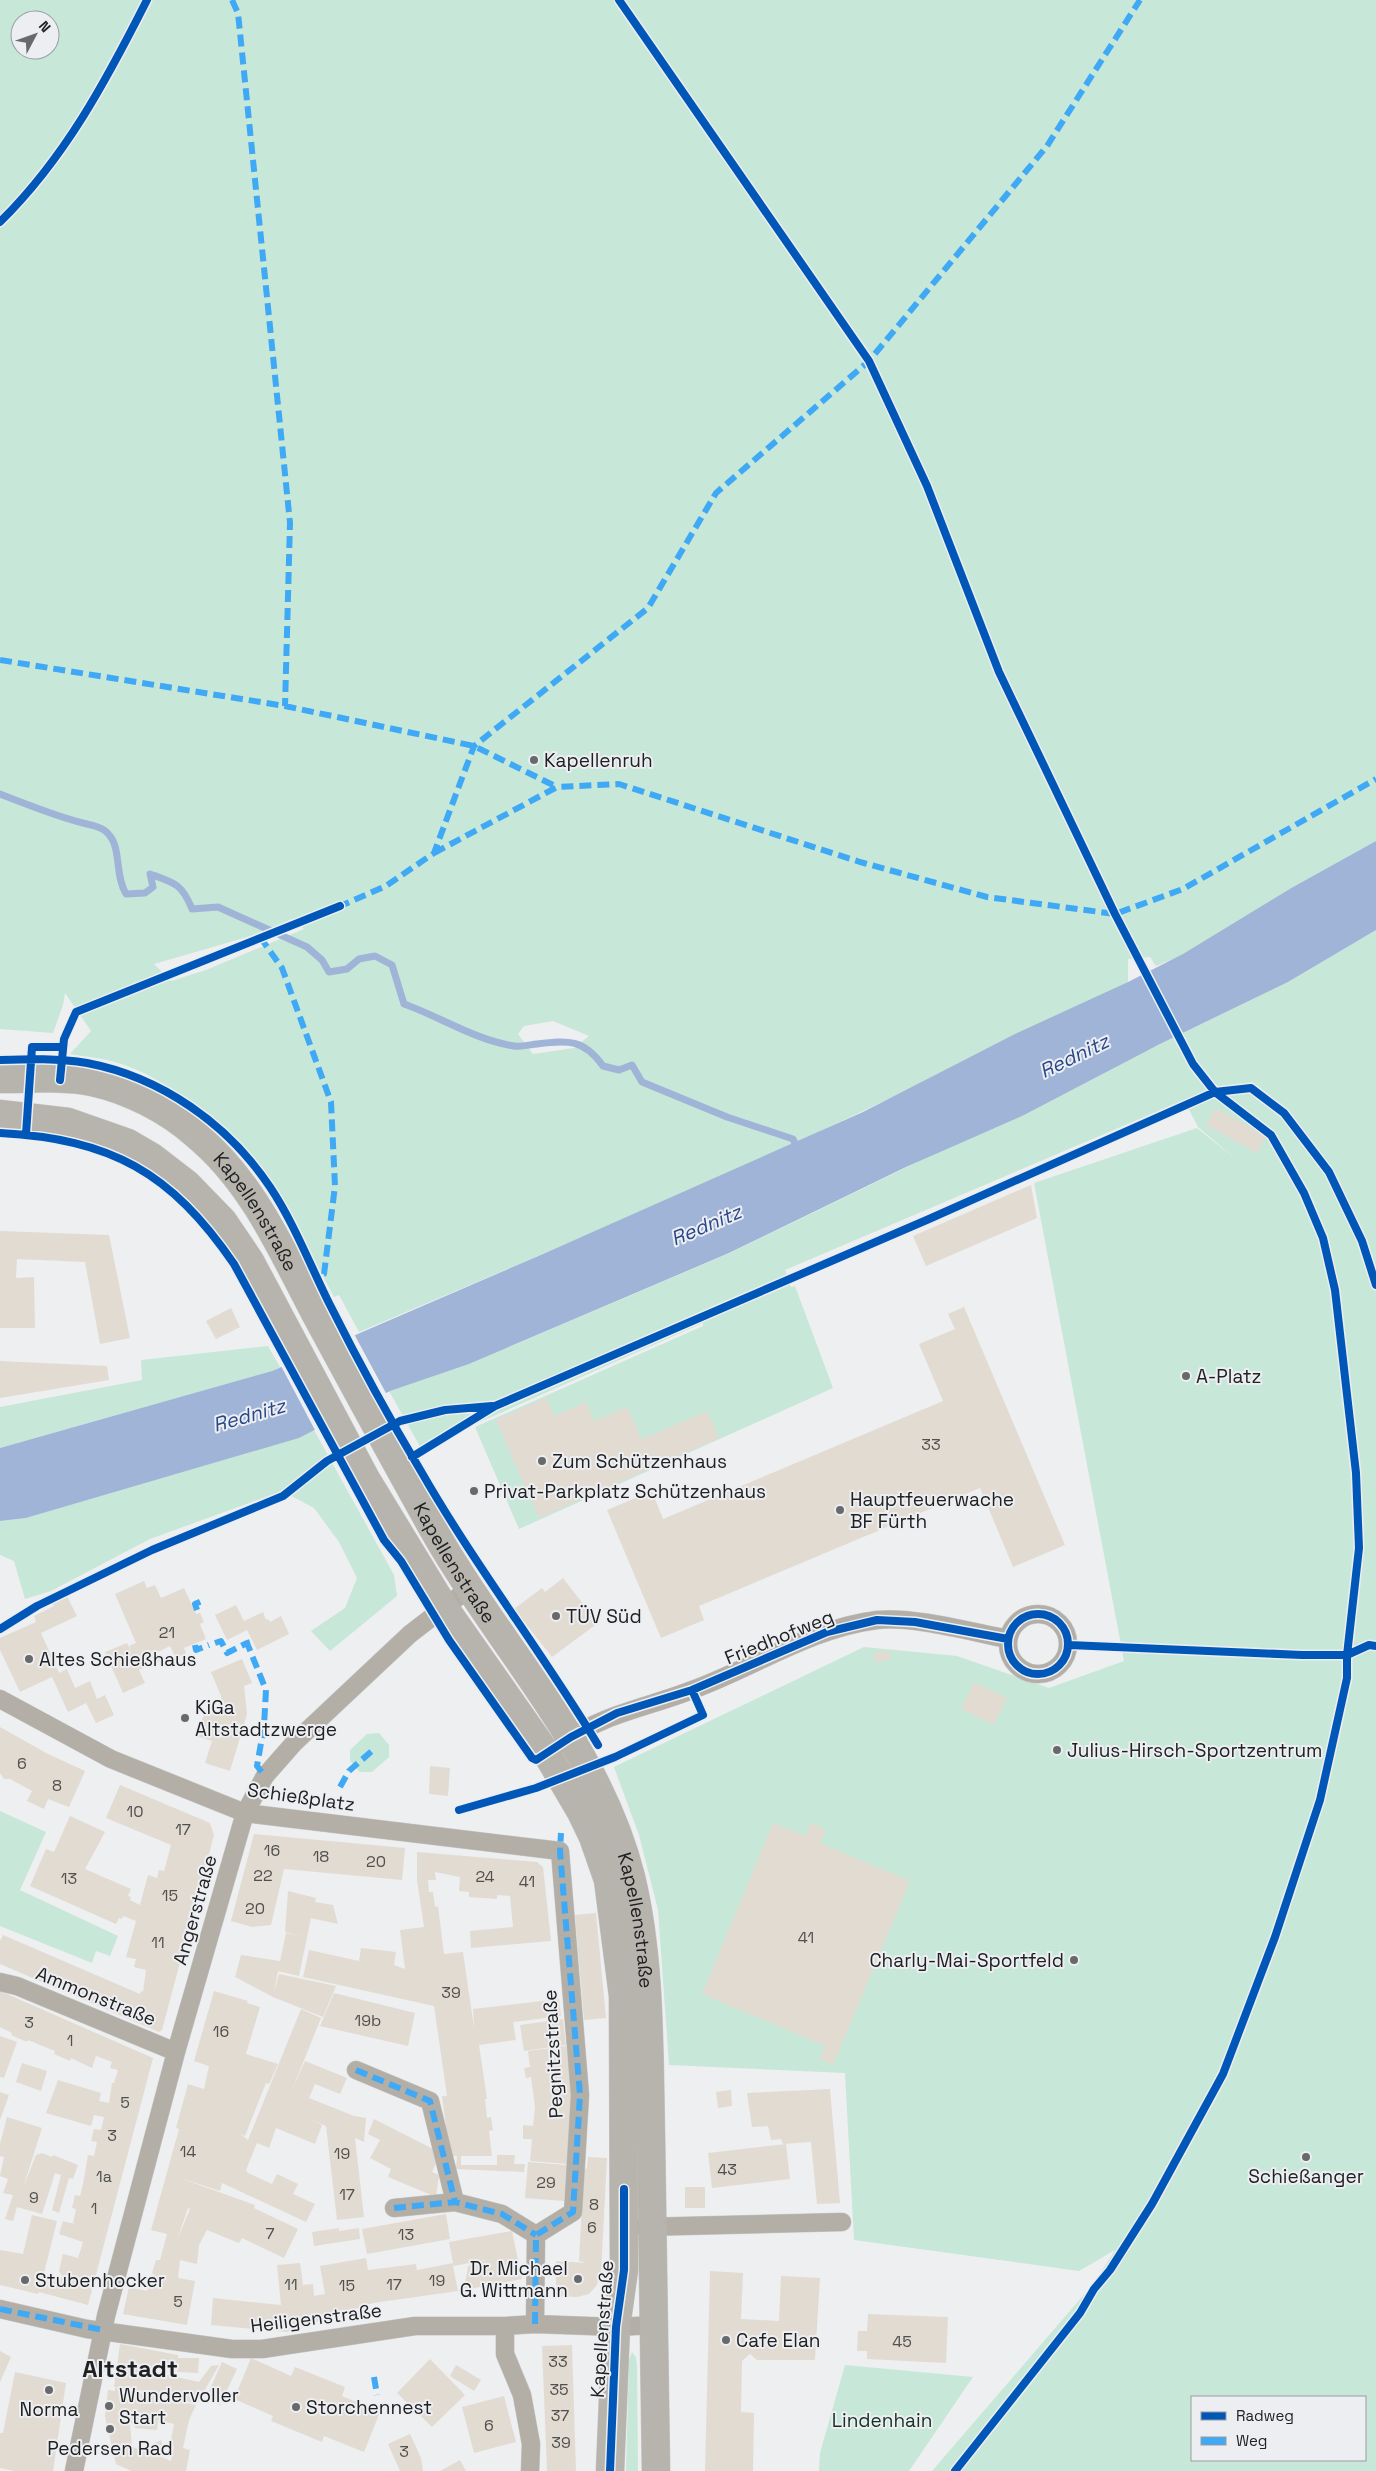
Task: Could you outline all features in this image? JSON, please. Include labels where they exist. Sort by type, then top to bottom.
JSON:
[{"type":"main road","name":"Kapellenstraße","points":[[0,1079],[92,1082],[129,1095],[154,1106],[195,1134],[229,1166],[268,1224],[395,1464],[439,1540],[571,1737],[602,1794],[614,1823],[631,1879],[641,1934],[649,2055],[656,2325],[656,2471]]},
{"type":"main road","name":"Kapellenstraße","points":[[0,1114],[52,1120],[87,1127],[128,1143],[171,1170],[201,1196],[223,1221],[250,1261],[366,1479],[444,1607],[547,1754],[581,1812],[593,1837],[606,1873],[612,1900],[623,1996],[624,2270],[616,2327],[610,2471]]},
{"type":"street","name":"Angerstraße","points":[[74,2471],[103,2330],[176,2052],[246,1813],[265,1776],[294,1743],[410,1634],[471,1587]]},
{"type":"street","name":"Friedhofweg","points":[[547,1754],[571,1737],[617,1713],[692,1690],[827,1632],[877,1620],[915,1622],[1008,1640]]},
{"type":"street","name":"Schießplatz","points":[[0,1699],[111,1759],[246,1813],[560,1851]]},
{"type":"street","name":"Pegnitzstraße","points":[[536,2235],[573,2212],[580,2095],[560,1851]]},
{"type":"street","name":"Ammonstraße","points":[[0,1982],[17,1986],[176,2052]]},
{"type":"street","points":[[356,2070],[430,2101],[455,2202]]},
{"type":"street","points":[[394,2208],[455,2202],[502,2214],[536,2235],[535,2324]]},
{"type":"street","points":[[624,2226],[653,2227],[842,2222]]},
{"type":"street","name":"Heiligenstraße","points":[[0,2309],[103,2330],[232,2349],[262,2349],[415,2326],[535,2324],[616,2327]]},
{"type":"street","name":"Kapellenstraße","points":[[616,2327],[656,2325]]},
{"type":"street","points":[[505,2326],[505,2354],[522,2395],[531,2444],[530,2471]]},
{"type":"green space","points":[[0,0],[1376,0],[1376,841],[1293,887],[1183,955],[1156,966],[1150,957],[1128,959],[1128,982],[931,1079],[677,1196],[359,1332],[339,1295],[334,1297],[287,1209],[270,1182],[230,1134],[205,1112],[148,1075],[112,1061],[70,1054],[91,1031],[65,993],[63,1005],[53,1033],[0,1029]],"holes":[[[292,919],[304,929],[206,970],[171,981],[154,964],[261,933]],[[553,1021],[589,1036],[574,1048],[533,1054],[518,1034],[524,1026]]]},
{"type":"green space","points":[[1376,930],[1376,2471],[932,2471],[1094,2283],[1115,2250],[1079,2271],[854,2240],[845,2073],[669,2065],[658,1910],[639,1835],[614,1767],[864,1647],[957,1656],[1049,1688],[1124,1661],[1034,1183],[1197,1128],[1237,1160],[1198,1127],[1184,1100],[785,1270],[791,1287],[795,1286],[833,1388],[519,1529],[475,1427],[703,1326],[703,1323],[480,1422],[422,1450],[389,1391],[469,1364],[730,1253],[1288,982]]},
{"type":"green space","points":[[268,1346],[280,1367],[272,1371],[0,1448],[0,1407],[142,1380],[141,1360]]},
{"type":"green space","points":[[314,1430],[394,1575],[397,1596],[330,1651],[311,1631],[345,1608],[357,1578],[339,1542],[314,1508],[282,1491],[150,1539],[51,1591],[25,1599],[14,1561],[0,1555],[0,1521],[26,1518],[298,1438]]},
{"type":"green space","points":[[379,1733],[389,1745],[389,1757],[372,1772],[360,1772],[350,1761],[350,1750],[367,1734]]},
{"type":"green space","points":[[0,1811],[46,1832],[20,1890],[118,1936],[110,1956],[96,1951],[92,1963],[0,1926]]},
{"type":"green space","points":[[632,2352],[636,2357],[637,2366],[638,2471],[626,2471],[629,2360]]},
{"type":"green space","name":"Lindenhain","points":[[845,2365],[973,2377],[909,2471],[819,2471],[820,2453]]},
{"type":"water","name":"Rednitz","points":[[1376,841],[1376,930],[1288,982],[1158,1045],[1022,1116],[906,1167],[729,1253],[469,1364],[390,1391],[299,1438],[26,1518],[0,1521],[0,1448],[272,1371],[543,1254],[863,1112],[1015,1034],[1128,982],[1183,954],[1293,887]]},
{"type":"pier","points":[[353,1332],[387,1395],[316,1432],[280,1364]]},
{"type":"building","points":[[1215,1108],[1266,1136],[1257,1153],[1206,1125]]},
{"type":"building","points":[[1031,1185],[1037,1218],[926,1266],[913,1236]]},
{"type":"building","points":[[0,1231],[109,1235],[130,1338],[100,1344],[85,1262],[17,1259],[16,1278],[34,1277],[35,1328],[0,1328]]},
{"type":"building","points":[[964,1307],[1065,1545],[1013,1567],[980,1488],[699,1606],[704,1620],[661,1638],[607,1510],[652,1491],[663,1519],[943,1401],[919,1344],[955,1329],[948,1314]]},
{"type":"building","points":[[231,1308],[240,1327],[216,1339],[206,1321]]},
{"type":"building","points":[[0,1361],[107,1366],[109,1380],[0,1398]]},
{"type":"building","points":[[546,1398],[554,1416],[586,1402],[594,1421],[627,1407],[642,1439],[707,1411],[719,1438],[539,1518],[496,1420]]},
{"type":"building","name":"TÜV Süd","points":[[563,1578],[598,1623],[552,1657],[514,1609],[542,1588],[545,1592]]},
{"type":"building","points":[[144,1581],[147,1588],[155,1585],[161,1598],[184,1588],[196,1614],[200,1613],[204,1622],[200,1624],[206,1639],[184,1648],[186,1653],[176,1658],[170,1646],[156,1653],[160,1661],[139,1670],[145,1683],[123,1693],[105,1652],[127,1643],[133,1656],[129,1646],[136,1643],[115,1594]]},
{"type":"building","name":"Altes Schießhaus","points":[[67,1596],[77,1616],[41,1633],[59,1673],[67,1669],[75,1688],[90,1681],[97,1699],[105,1695],[114,1715],[96,1723],[86,1703],[68,1712],[52,1677],[20,1692],[0,1650],[0,1638],[36,1622],[34,1616],[54,1606],[52,1602]]},
{"type":"building","points":[[236,1605],[244,1621],[263,1612],[266,1620],[268,1619],[270,1622],[281,1616],[289,1634],[257,1650],[247,1630],[227,1640],[215,1615]]},
{"type":"building","points":[[889,1651],[891,1660],[875,1662],[874,1652]]},
{"type":"building","points":[[242,1659],[252,1683],[244,1686],[247,1714],[230,1771],[205,1763],[212,1741],[196,1736],[206,1709],[219,1713],[222,1707],[221,1696],[211,1672]]},
{"type":"building","points":[[974,1682],[1007,1698],[994,1725],[961,1709]]},
{"type":"building","points":[[0,1727],[48,1754],[85,1771],[69,1807],[48,1799],[44,1809],[27,1801],[32,1791],[10,1779],[4,1779],[0,1773]]},
{"type":"building","points":[[430,1766],[450,1768],[448,1796],[429,1794]]},
{"type":"building","points":[[120,1785],[210,1823],[214,1835],[162,2030],[159,2032],[0,1964],[0,1941],[3,1935],[140,1994],[141,1991],[143,1992],[146,1970],[134,1967],[136,1959],[126,1957],[136,1921],[123,1916],[122,1919],[119,1918],[116,1924],[30,1886],[46,1849],[54,1852],[70,1816],[105,1832],[85,1869],[131,1889],[128,1896],[131,1897],[130,1900],[140,1905],[148,1875],[157,1878],[159,1870],[164,1871],[171,1845],[106,1818]]},
{"type":"building","points":[[773,1823],[806,1836],[811,1823],[826,1830],[820,1843],[910,1881],[833,2065],[820,2059],[825,2046],[702,1994]]},
{"type":"building","points":[[254,1834],[405,1848],[402,1880],[284,1869],[271,1925],[252,1927],[231,1921]]},
{"type":"building","points":[[417,1852],[537,1862],[543,1867],[551,1941],[471,1948],[470,1931],[513,1927],[510,1896],[497,1895],[497,1899],[469,1897],[469,1892],[459,1891],[460,1877],[435,1872],[436,1880],[428,1880],[429,1892],[433,1892],[435,1907],[438,1906],[444,1954],[463,1952],[474,2028],[473,2009],[559,1999],[561,2016],[513,2022],[516,2040],[479,2045],[487,2099],[485,2099],[487,2118],[491,2117],[493,2130],[489,2131],[492,2156],[461,2156],[461,2165],[497,2165],[497,2155],[515,2155],[514,2164],[525,2164],[524,2172],[456,2169],[457,2156],[453,2156],[448,2141],[442,2096],[447,2096],[434,2006],[303,1977],[309,1950],[359,1961],[361,1948],[396,1952],[394,1965],[405,1969],[400,1930],[424,1927],[417,1880]]},
{"type":"building","points":[[288,1891],[316,1898],[315,1902],[333,1905],[338,1924],[311,1918],[299,1976],[278,1971],[274,1992],[279,1974],[336,1986],[323,2017],[273,1997],[235,1977],[241,1955],[280,1961],[286,1933],[302,1936],[285,1932]]},
{"type":"building","points":[[596,1913],[606,2018],[584,2020],[575,1915]]},
{"type":"building","points":[[0,1991],[153,2058],[88,2305],[39,2292],[38,2294],[0,2285],[0,2250],[23,2254],[32,2215],[57,2221],[43,2277],[60,2282],[62,2276],[59,2271],[63,2254],[78,2258],[83,2242],[59,2234],[63,2221],[79,2225],[73,2223],[76,2209],[72,2208],[75,2195],[80,2196],[88,2155],[94,2156],[97,2142],[91,2141],[94,2129],[101,2130],[104,2117],[94,2115],[91,2126],[46,2113],[58,2080],[101,2093],[99,2101],[109,2103],[112,2083],[114,2083],[118,2070],[110,2068],[112,2062],[96,2056],[92,2068],[71,2058],[70,2061],[54,2054],[55,2051],[11,2035],[12,2033],[0,2027]]},
{"type":"building","points":[[214,1991],[248,2001],[247,2003],[260,2007],[246,2054],[278,2064],[269,2084],[266,2083],[245,2136],[240,2134],[248,2140],[301,2009],[321,2018],[292,2090],[305,2061],[347,2078],[340,2094],[315,2084],[309,2098],[354,2116],[366,2118],[364,2142],[355,2138],[364,2217],[337,2220],[326,2126],[304,2117],[322,2125],[315,2144],[276,2128],[269,2148],[257,2143],[246,2170],[248,2173],[272,2184],[277,2174],[298,2184],[293,2194],[315,2204],[306,2222],[222,2183],[220,2191],[177,2177],[255,2205],[254,2208],[298,2229],[284,2258],[242,2238],[239,2243],[207,2230],[199,2245],[197,2264],[180,2260],[178,2278],[195,2281],[187,2325],[123,2314],[129,2287],[147,2291],[151,2275],[154,2275],[152,2273],[156,2260],[160,2260],[167,2234],[151,2230],[179,2129],[176,2128],[188,2084],[204,2089],[209,2066],[194,2061]],"holes":[[[188,2208],[190,2209],[177,2240]]]},
{"type":"building","points":[[334,1993],[415,2013],[408,2046],[320,2026]]},
{"type":"building","points":[[563,2019],[566,2045],[524,2051],[520,2025]]},
{"type":"building","points":[[0,2036],[17,2042],[4,2078],[0,2077]]},
{"type":"building","points":[[566,2046],[574,2109],[568,2164],[530,2161],[532,2139],[523,2139],[523,2125],[533,2126],[535,2107],[531,2077],[526,2078],[524,2068],[530,2067],[528,2051]]},
{"type":"building","points":[[22,2063],[47,2071],[41,2091],[16,2082]]},
{"type":"building","points":[[830,2089],[840,2203],[817,2204],[811,2142],[783,2144],[781,2139],[771,2140],[768,2126],[752,2127],[747,2093]]},
{"type":"building","points":[[731,2090],[732,2106],[718,2108],[716,2092]]},
{"type":"building","points":[[0,2092],[9,2095],[0,2120]]},
{"type":"building","points":[[7,2117],[42,2128],[23,2188],[36,2155],[42,2153],[52,2157],[53,2155],[78,2165],[73,2179],[69,2178],[59,2213],[52,2210],[61,2175],[55,2173],[42,2214],[17,2207],[13,2221],[5,2219],[13,2195],[3,2193],[8,2179],[0,2176],[4,2157],[0,2156],[0,2144]]},
{"type":"building","points":[[374,2119],[441,2153],[432,2172],[439,2175],[436,2197],[388,2177],[391,2169],[370,2158],[380,2140],[368,2134]]},
{"type":"building","points":[[786,2144],[790,2179],[712,2188],[708,2153]]},
{"type":"building","points":[[588,2157],[607,2158],[601,2273],[597,2285],[589,2294],[577,2297],[556,2296],[556,2261],[586,2263],[579,2261],[584,2168],[587,2169]]},
{"type":"building","points":[[528,2162],[567,2165],[564,2201],[525,2198]]},
{"type":"building","points":[[685,2187],[705,2187],[705,2208],[685,2208]]},
{"type":"building","points":[[446,2214],[450,2239],[367,2254],[362,2229]]},
{"type":"building","points":[[339,2228],[339,2231],[359,2228],[360,2239],[314,2246],[312,2232]]},
{"type":"building","points":[[512,2231],[522,2279],[464,2290],[468,2266],[487,2260],[453,2266],[458,2291],[373,2303],[287,2332],[211,2325],[213,2298],[281,2305],[277,2265],[300,2263],[303,2285],[313,2284],[314,2296],[325,2294],[320,2266],[366,2258],[368,2270],[416,2264],[417,2270],[453,2263],[449,2242]]},
{"type":"building","points":[[710,2271],[743,2273],[741,2319],[779,2321],[781,2276],[820,2278],[815,2360],[757,2360],[750,2354],[742,2361],[741,2412],[754,2413],[753,2471],[705,2471]]},
{"type":"building","points":[[868,2314],[948,2317],[946,2363],[867,2359],[867,2351],[857,2351],[858,2331],[867,2331]]},
{"type":"building","points":[[120,2344],[178,2355],[178,2358],[199,2358],[198,2373],[177,2372],[178,2368],[155,2365],[154,2372],[199,2382],[211,2366],[219,2365],[197,2404],[151,2392],[114,2387]]},
{"type":"building","points":[[572,2345],[576,2471],[547,2471],[542,2346]]},
{"type":"building","points":[[0,2351],[11,2357],[0,2382]]},
{"type":"building","points":[[251,2358],[291,2376],[295,2367],[345,2387],[342,2396],[380,2412],[364,2452],[324,2436],[322,2442],[271,2421],[273,2416],[234,2399]]},
{"type":"building","points":[[430,2359],[465,2395],[432,2427],[397,2393]]},
{"type":"building","points":[[222,2362],[237,2369],[220,2405],[206,2398]]},
{"type":"building","points":[[456,2365],[481,2380],[474,2391],[450,2376]]},
{"type":"building","points":[[15,2372],[66,2383],[53,2471],[14,2471],[0,2468],[0,2433],[3,2433]]},
{"type":"building","points":[[115,2388],[196,2405],[189,2420],[183,2448],[190,2450],[186,2471],[131,2471],[116,2464],[105,2417],[108,2390],[115,2391]],"holes":[[[158,2420],[174,2424],[170,2445],[174,2446],[171,2461],[161,2457],[166,2453],[161,2440],[151,2445],[155,2455],[132,2447],[130,2423],[135,2424],[135,2428],[157,2430]]]},
{"type":"building","points":[[504,2396],[516,2442],[474,2453],[462,2407]]},
{"type":"building","points":[[410,2434],[421,2458],[423,2471],[400,2471],[388,2444]]},
{"type":"building","points":[[460,2460],[466,2471],[440,2471]]},
{"type":"waterway","points":[[0,794],[54,814],[103,829],[110,836],[116,848],[120,879],[126,894],[145,893],[153,887],[150,874],[172,882],[185,894],[192,909],[218,907],[307,947],[322,960],[329,972],[347,969],[359,959],[375,956],[392,965],[404,1004],[472,1034],[500,1043],[514,1046],[558,1042],[574,1043],[589,1051],[603,1066],[619,1070],[632,1065],[642,1082],[727,1117],[793,1139],[798,1150]]},
{"type":"marked path","points":[[232,0],[238,13],[290,523],[285,706]]},
{"type":"marked path","points":[[338,907],[386,886],[434,853],[474,746],[648,608],[716,493],[869,361],[1047,146],[1140,0]]},
{"type":"marked path","points":[[0,660],[285,706],[474,746],[557,787]]},
{"type":"marked path","points":[[434,853],[557,787],[619,784],[860,862],[987,897],[1115,914],[1183,889],[1376,779]]},
{"type":"marked path","points":[[260,937],[282,968],[331,1102],[335,1186],[324,1274],[317,1278]]},
{"type":"marked path","points":[[197,1610],[195,1604],[204,1600]]},
{"type":"marked path","points":[[215,1643],[221,1641],[227,1653],[247,1643]]},
{"type":"marked path","points":[[250,1642],[247,1643],[266,1690],[264,1726],[257,1766],[265,1776]]},
{"type":"marked path","points":[[195,1645],[196,1650],[209,1645]]},
{"type":"marked path","points":[[340,1787],[349,1771],[373,1750]]},
{"type":"marked path","points":[[535,2324],[536,2235],[573,2212],[580,2095],[560,1851],[561,1833]]},
{"type":"marked path","points":[[356,2070],[430,2101],[455,2202]]},
{"type":"marked path","points":[[394,2208],[455,2202],[502,2214],[536,2235]]},
{"type":"marked path","points":[[0,2309],[103,2330]]},
{"type":"marked path","points":[[374,2377],[377,2395]]},
{"type":"cycle path","points":[[0,222],[45,172],[64,145],[100,89],[147,0]]},
{"type":"cycle path","points":[[619,0],[869,361],[927,486],[999,672],[1115,914],[1193,1064],[1215,1092],[1271,1135],[1304,1193],[1323,1238],[1335,1290],[1356,1473],[1359,1548],[1347,1655],[1347,1678],[1320,1800],[1275,1937],[1223,2074],[1152,2204],[1110,2270],[1094,2289],[1080,2313],[955,2471]]},
{"type":"cycle path","points":[[60,1080],[64,1039],[76,1012],[340,906]]},
{"type":"cycle path","points":[[26,1134],[32,1047],[63,1047]]},
{"type":"cycle path","points":[[0,1060],[44,1059],[76,1061],[141,1079],[166,1092],[213,1124],[253,1164],[287,1215],[351,1346],[422,1473],[464,1542],[577,1710],[598,1745]]},
{"type":"cycle path","points":[[412,1457],[495,1406],[929,1219],[1215,1092],[1251,1088],[1284,1113],[1329,1172],[1362,1241],[1376,1285]]},
{"type":"cycle path","points":[[0,1133],[75,1143],[106,1153],[135,1166],[162,1184],[210,1232],[234,1264],[384,1540],[401,1561],[449,1640],[532,1758],[536,1760],[571,1737],[617,1713],[692,1690],[827,1632],[877,1620],[915,1622],[1008,1639]]},
{"type":"cycle path","points":[[0,1629],[37,1606],[152,1550],[283,1496],[327,1461],[400,1421],[445,1410],[492,1406]]},
{"type":"cycle path","points":[[1032,1614],[1044,1614],[1055,1619],[1063,1627],[1068,1638],[1068,1644],[1066,1656],[1055,1669],[1044,1674],[1032,1674],[1021,1669],[1013,1661],[1008,1650],[1008,1638],[1013,1627],[1021,1619],[1032,1614]]},
{"type":"cycle path","points":[[1069,1645],[1302,1655],[1347,1655],[1369,1645],[1376,1646]]},
{"type":"cycle path","points":[[459,1810],[536,1788],[615,1757],[703,1715],[692,1690]]},
{"type":"cycle path","points":[[610,2471],[616,2327],[624,2270],[624,2189]]},
{"type":"place","name":"Kapellenruh","points":[[534,760]]},
{"type":"place","name":"A-Platz","points":[[1186,1376]]},
{"type":"place","name":"Zum Schützenhaus","points":[[542,1461]]},
{"type":"place","name":"Privat-Parkplatz Schützenhaus","points":[[474,1491]]},
{"type":"place","name":"Hauptfeuerwache BF Fürth","points":[[840,1510]]},
{"type":"place","name":"TÜV Süd","points":[[556,1616]]},
{"type":"place","name":"Altes Schießhaus","points":[[29,1659]]},
{"type":"place","name":"KiGa Altstadtzwerge","points":[[185,1718]]},
{"type":"place","name":"Julius-Hirsch-Sportzentrum","points":[[1057,1750]]},
{"type":"place","name":"Charly-Mai-Sportfeld","points":[[1074,1960]]},
{"type":"place","name":"Schießanger","points":[[1306,2157]]},
{"type":"place","name":"Dr. Michael G. Wittmann","points":[[578,2279]]},
{"type":"place","name":"Stubenhocker","points":[[25,2280]]},
{"type":"place","name":"Cafe Elan","points":[[726,2340]]},
{"type":"place","name":"Norma","points":[[49,2390]]},
{"type":"place","name":"Wundervoller Start","points":[[109,2406]]},
{"type":"place","name":"Storchennest","points":[[296,2407]]},
{"type":"place","name":"Pedersen Rad","points":[[110,2429]]},
{"type":"district","name":"Altstadt","points":[[130,2368]]}]
